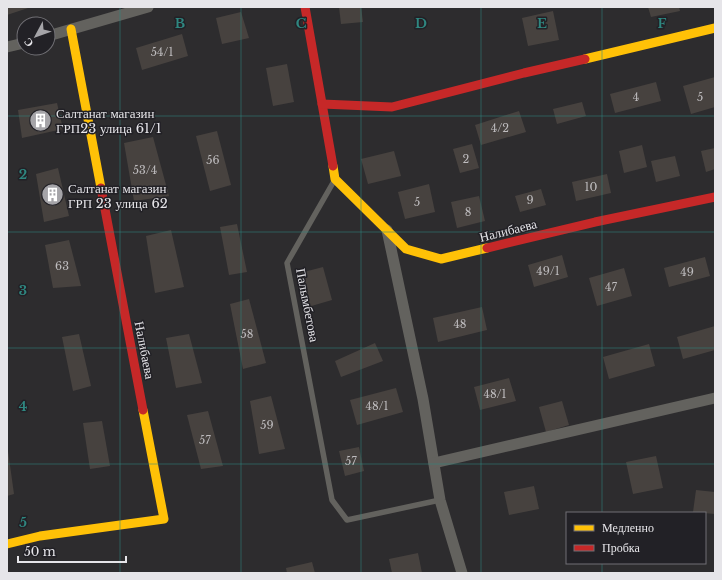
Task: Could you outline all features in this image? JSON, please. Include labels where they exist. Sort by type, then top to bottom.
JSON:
[{"type":"street","points":[[56,34],[148,7]]},
{"type":"street","points":[[305,7],[335,179]]},
{"type":"street","points":[[322,104],[392,108],[524,73],[715,28]]},
{"type":"street","name":"Налибаева","points":[[7,544],[40,536],[164,519],[71,29]]},
{"type":"street","name":"Налибаева","points":[[335,179],[406,249],[441,259],[595,222],[715,197]]},
{"type":"street","points":[[387,230],[423,399],[440,500],[462,573]]},
{"type":"street","points":[[434,463],[715,398]]},
{"type":"lane","name":"Палымбетова","points":[[335,179],[287,263],[332,500],[347,520],[440,500]]},
{"type":"building","points":[[7,7],[31,7],[7,15]]},
{"type":"building","points":[[339,7],[361,7],[363,22],[341,24]]},
{"type":"building","points":[[648,7],[679,7],[680,11],[651,17]]},
{"type":"building","points":[[553,11],[559,40],[528,46],[522,18]]},
{"type":"building","points":[[241,12],[249,38],[222,44],[216,18]]},
{"type":"building","points":[[182,34],[188,56],[142,70],[136,48]]},
{"type":"building","points":[[287,64],[294,102],[273,106],[266,68]]},
{"type":"building","points":[[715,77],[715,107],[691,114],[683,86]]},
{"type":"building","points":[[656,82],[661,101],[615,113],[610,94]]},
{"type":"building","points":[[582,102],[586,116],[557,124],[553,109]]},
{"type":"building","name":"Салтанат магазин ГРП23 улица 61/1","points":[[57,103],[63,129],[22,138],[18,110]]},
{"type":"building","points":[[519,111],[526,132],[481,145],[475,125]]},
{"type":"building","points":[[217,131],[231,185],[210,191],[196,136]]},
{"type":"building","points":[[153,137],[169,196],[134,201],[124,143]]},
{"type":"building","points":[[472,144],[479,168],[460,173],[453,149]]},
{"type":"building","points":[[642,145],[647,167],[624,173],[619,151]]},
{"type":"building","points":[[715,148],[715,169],[706,172],[701,151]]},
{"type":"building","points":[[394,151],[401,176],[368,184],[361,159]]},
{"type":"building","points":[[675,156],[680,176],[656,182],[651,161]]},
{"type":"building","name":"Салтанат магазин ГРП 23 улица 62","points":[[58,168],[69,216],[44,222],[36,174]]},
{"type":"building","points":[[607,174],[611,193],[576,201],[572,182]]},
{"type":"building","points":[[429,184],[435,212],[405,219],[398,192]]},
{"type":"building","points":[[541,189],[546,205],[520,212],[515,196]]},
{"type":"building","points":[[479,196],[485,221],[457,228],[451,202]]},
{"type":"building","points":[[237,224],[247,272],[229,275],[220,227]]},
{"type":"building","points":[[171,230],[184,287],[155,293],[146,236]]},
{"type":"building","points":[[69,240],[81,286],[53,288],[45,245]]},
{"type":"building","points":[[562,255],[568,277],[534,287],[528,265]]},
{"type":"building","points":[[705,257],[710,276],[669,287],[664,268]]},
{"type":"building","points":[[323,267],[332,300],[308,307],[300,273]]},
{"type":"building","points":[[624,268],[632,296],[597,306],[589,278]]},
{"type":"building","points":[[249,299],[266,363],[243,369],[230,304]]},
{"type":"building","points":[[482,307],[487,330],[438,342],[433,318]]},
{"type":"building","points":[[715,326],[715,350],[683,359],[677,337]]},
{"type":"building","points":[[79,334],[91,386],[73,391],[62,337]]},
{"type":"building","points":[[189,334],[202,383],[176,388],[166,338]]},
{"type":"building","points":[[375,343],[383,361],[341,377],[335,361]]},
{"type":"building","points":[[649,344],[655,366],[609,379],[603,357]]},
{"type":"building","points":[[509,378],[516,401],[480,410],[474,387]]},
{"type":"building","points":[[396,388],[403,412],[357,425],[350,400]]},
{"type":"building","points":[[271,396],[285,449],[259,454],[250,401]]},
{"type":"building","points":[[562,401],[569,425],[546,432],[539,407]]},
{"type":"building","points":[[208,411],[223,466],[201,469],[187,415]]},
{"type":"building","points":[[102,421],[110,466],[90,469],[83,423]]},
{"type":"building","points":[[359,447],[364,471],[345,476],[339,451]]},
{"type":"building","points":[[7,451],[14,494],[7,496]]},
{"type":"building","points":[[656,456],[663,488],[633,494],[626,462]]},
{"type":"building","points":[[534,486],[539,509],[509,515],[504,492]]},
{"type":"building","points":[[696,490],[715,492],[715,514],[693,512]]},
{"type":"building","points":[[418,553],[422,573],[392,573],[389,559]]},
{"type":"building","points":[[312,562],[315,573],[287,573],[286,568]]},
{"type":"traffic: slow","points":[[585,59],[715,28]]},
{"type":"traffic: slow","points":[[71,29],[101,188]]},
{"type":"traffic: slow","points":[[333,166],[335,179],[406,249],[441,259],[487,248]]},
{"type":"traffic: slow","points":[[7,544],[40,536],[164,519],[143,410]]},
{"type":"traffic: jam","points":[[305,7],[333,166]]},
{"type":"traffic: jam","points":[[322,104],[392,107],[585,59]]},
{"type":"traffic: jam","points":[[101,188],[143,410]]},
{"type":"traffic: jam","points":[[487,248],[595,222],[715,197]]},
{"type":"place","name":"Салтанат магазин ГРП23 улица 61/1","points":[[40,120]]},
{"type":"place","name":"Салтанат магазин ГРП 23 улица 62","points":[[52,195]]}]
